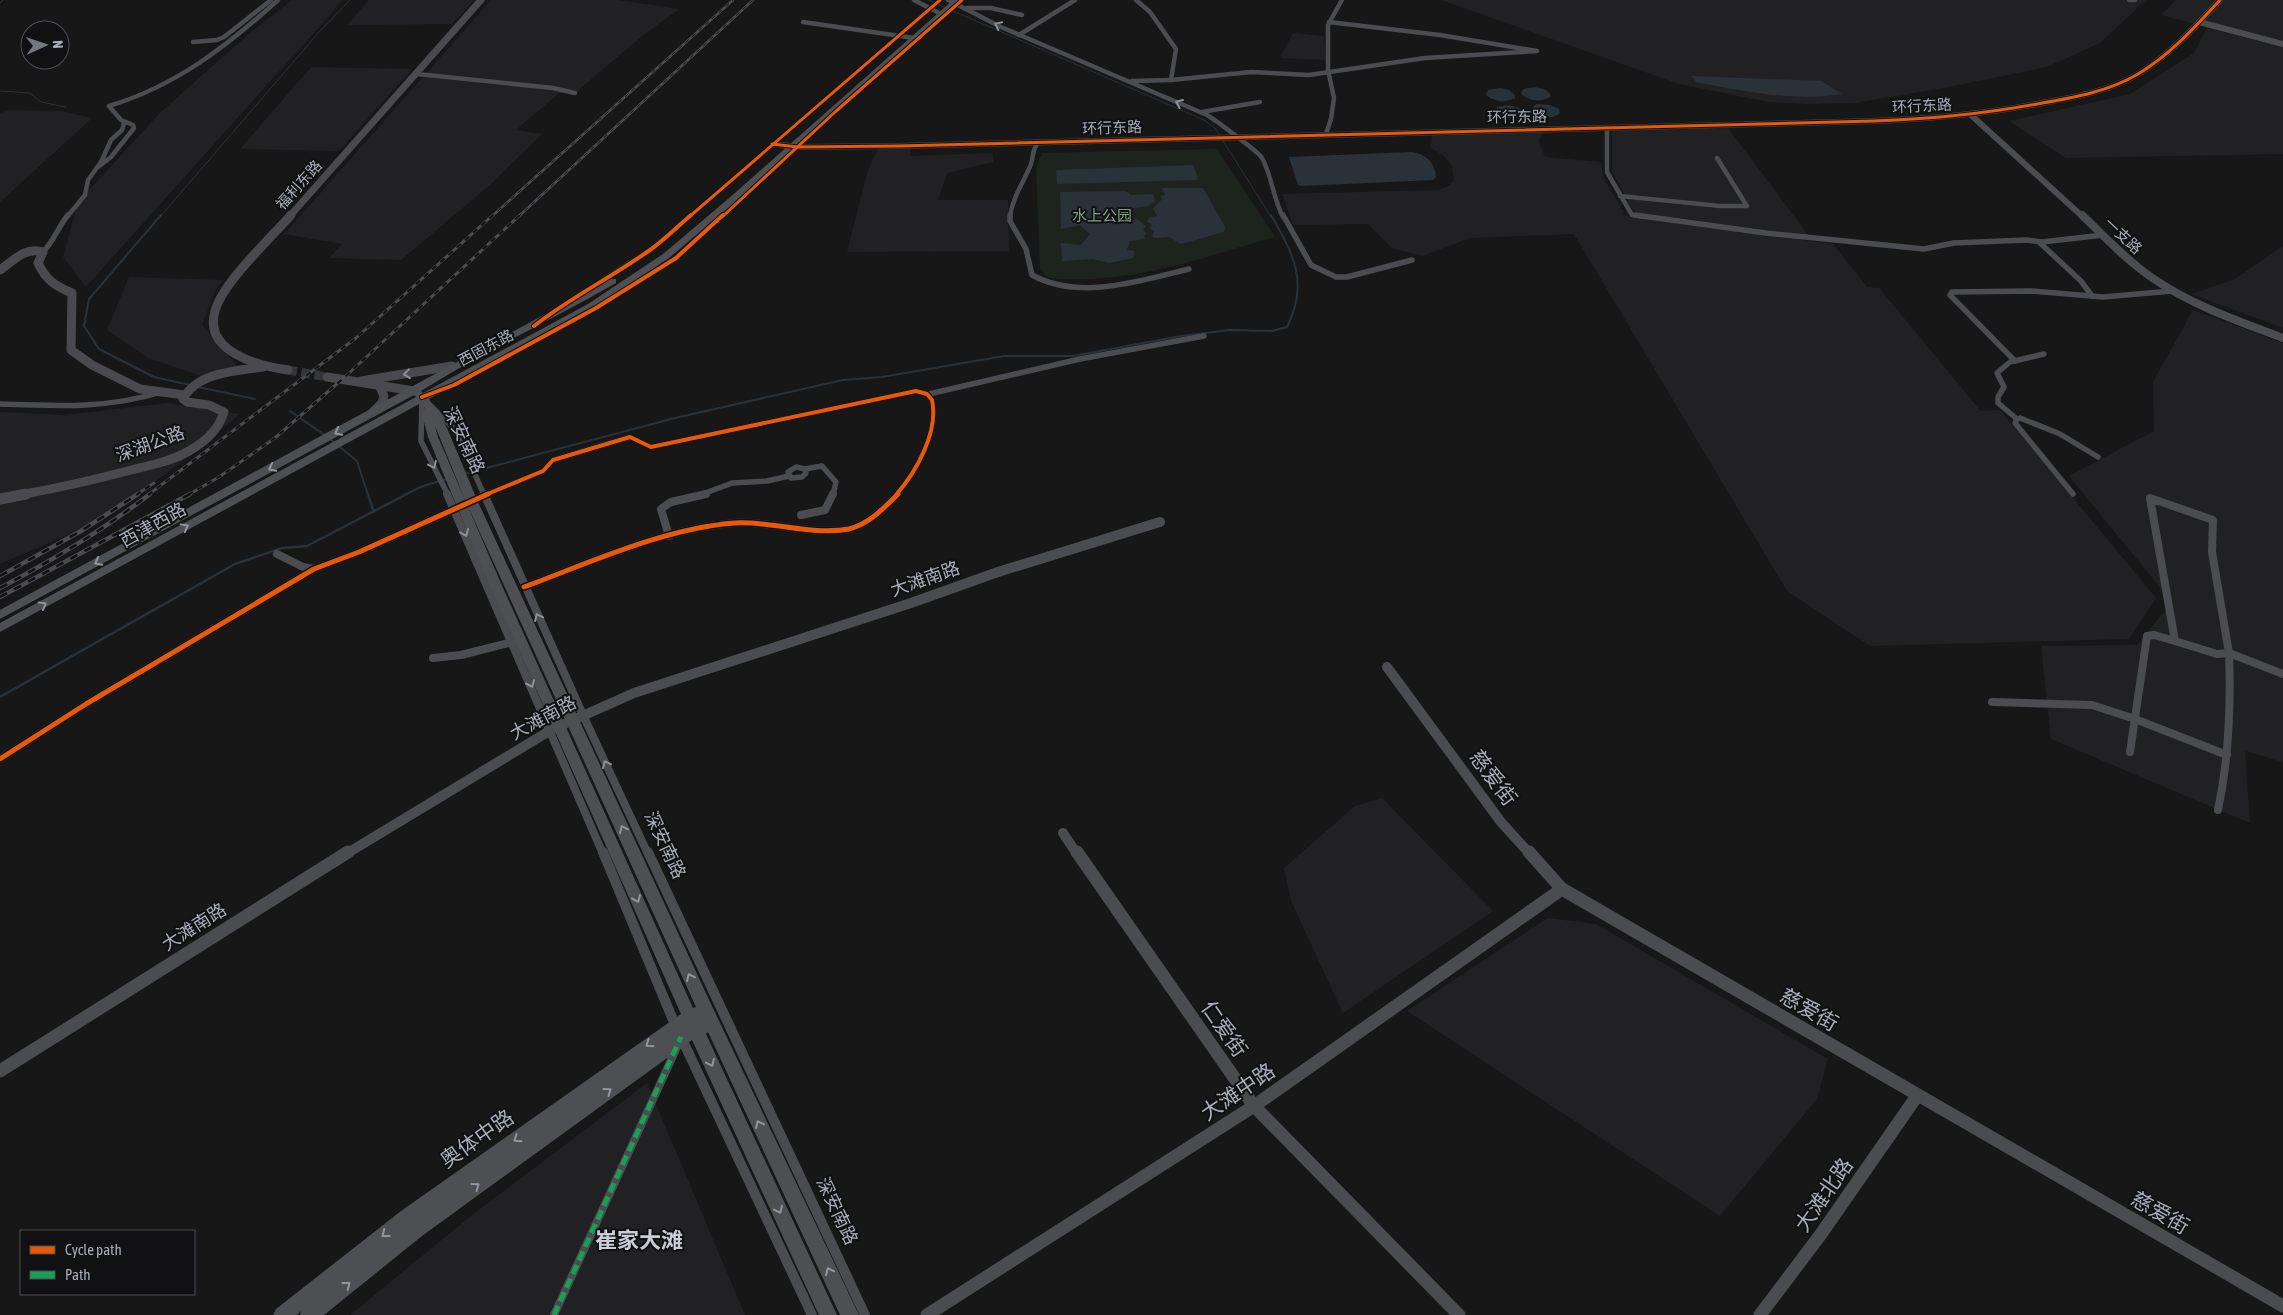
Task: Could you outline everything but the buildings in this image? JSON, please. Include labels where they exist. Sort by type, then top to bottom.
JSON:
[{"type":"main road","name":"福利东路","points":[[288,370],[263,367],[237,356],[222,344],[214,329],[214,316],[218,302],[230,284],[481,0]]},
{"type":"main road","name":"西固东路","points":[[364,423],[373,412],[418,394],[452,366],[534,326],[629,272],[657,253],[785,146],[874,69],[906,36],[949,2]]},
{"type":"main road","name":"西固东路","points":[[319,448],[418,394],[590,306],[638,275],[666,256],[731,201],[785,146]]},
{"type":"main road","points":[[0,270],[23,253],[37,250],[43,252],[38,263],[44,278],[53,286],[72,293],[70,350],[92,365],[140,389],[162,392],[187,392],[203,380],[263,367]]},
{"type":"main road","points":[[362,381],[452,366]]},
{"type":"main road","points":[[327,377],[362,381],[418,394]]},
{"type":"main road","points":[[373,412],[381,405],[385,397],[384,390],[380,385]]},
{"type":"main road","name":"深湖公路","points":[[0,499],[86,482],[148,466],[188,451],[207,438],[222,421],[224,412],[209,405],[187,402],[184,399],[187,392]]},
{"type":"main road","name":"深安南路","points":[[418,394],[450,432],[460,485]]},
{"type":"main road","name":"深安南路","points":[[418,394],[433,437],[460,485],[567,723],[693,1024],[828,1315]]},
{"type":"main road","name":"西津西路","points":[[0,615],[319,448]]},
{"type":"main road","name":"西津西路","points":[[0,628],[319,448]]},
{"type":"main road","name":"深安南路","points":[[468,504],[516,641],[567,723]]},
{"type":"main road","name":"深安南路","points":[[693,1024],[850,1315]]},
{"type":"main road","name":"奥体中路","points":[[282,1315],[407,1217],[693,1024]]},
{"type":"main road","name":"奥体中路","points":[[309,1315],[416,1230],[693,1024]]},
{"type":"street","points":[[193,42],[217,40],[224,37],[271,0]]},
{"type":"street","points":[[98,167],[111,157],[134,128],[133,125],[124,123],[115,117],[109,106],[141,97],[160,88],[214,56],[278,0]]},
{"type":"street","points":[[914,0],[938,11]]},
{"type":"street","points":[[785,146],[938,11],[949,2],[962,0]]},
{"type":"street","points":[[1019,35],[1075,0]]},
{"type":"street","points":[[1136,0],[1150,12],[1176,49],[1172,80]]},
{"type":"street","points":[[1326,134],[1331,119],[1334,98],[1328,70],[1329,22],[1342,0]]},
{"type":"street","points":[[2129,0],[2135,0]]},
{"type":"street","name":"环行东路","points":[[785,146],[1038,142],[1607,128],[1874,121],[1974,115],[2060,100],[2096,91],[2126,80],[2146,69],[2200,21],[2220,0]]},
{"type":"street","points":[[949,2],[1019,35],[1202,112],[1226,126],[1233,137],[1262,156],[1276,204],[1311,265],[1336,277],[1347,277],[1412,260]]},
{"type":"street","points":[[965,8],[991,8],[1022,15]]},
{"type":"street","points":[[2200,21],[2283,42]]},
{"type":"street","points":[[803,22],[906,36]]},
{"type":"street","points":[[1132,81],[1172,80],[1262,72],[1314,74],[1328,70],[1350,70],[1462,55],[1537,51],[1440,34],[1329,22]]},
{"type":"street","points":[[785,146],[906,36]]},
{"type":"street","points":[[416,74],[561,89],[575,93]]},
{"type":"street","points":[[1202,112],[1260,102]]},
{"type":"street","name":"一支路","points":[[1974,115],[2140,270],[2172,291],[2225,317],[2283,336]]},
{"type":"street","name":"一支路","points":[[1974,115],[2154,275],[2176,290],[2212,308],[2283,336]]},
{"type":"street","points":[[43,252],[54,239],[58,227],[85,195],[88,180],[98,167],[111,140],[122,130],[124,123]]},
{"type":"street","points":[[1607,128],[1606,172],[1632,215],[1897,248],[1924,249],[1954,243],[2026,240],[2039,242],[2103,235]]},
{"type":"street","points":[[1038,142],[1032,152],[1032,162],[1012,207],[1010,220],[1026,248],[1032,275],[1046,283],[1090,287],[1116,284],[1189,269]]},
{"type":"street","points":[[1620,196],[1720,206],[1747,206],[1717,158]]},
{"type":"street","points":[[2039,242],[2081,282],[2092,296]]},
{"type":"street","points":[[2015,360],[1950,295],[1952,292],[2031,291],[2092,296],[2129,296],[2147,292],[2172,291]]},
{"type":"street","points":[[0,760],[86,704],[314,569],[359,552],[543,472],[553,460],[630,437],[651,447],[916,391],[929,394],[1080,358],[1204,336]]},
{"type":"street","points":[[2044,354],[2015,360],[2001,368],[1997,373],[2004,387],[1998,397],[1998,403],[2017,419],[2020,418],[2060,434],[2098,457]]},
{"type":"street","points":[[0,404],[68,408],[146,398],[162,392]]},
{"type":"street","name":"深安南路","points":[[418,394],[421,441],[460,485],[468,504],[524,587],[567,723],[866,1315]]},
{"type":"street","points":[[524,587],[650,540],[669,536],[744,523],[829,531],[845,530],[860,525],[893,499],[920,461],[930,438],[933,413],[931,396],[929,394]]},
{"type":"street","points":[[2017,419],[2015,423],[2073,494]]},
{"type":"street","points":[[669,536],[661,510],[671,502],[709,493],[732,483],[773,480],[789,476],[794,478],[802,477],[806,473],[806,469],[813,466],[822,466],[836,482],[831,501],[825,510],[801,515]]},
{"type":"street","points":[[2176,641],[2150,498],[2213,520],[2212,552],[2230,649],[2231,702],[2226,776],[2218,810]]},
{"type":"street","name":"大滩南路","points":[[0,1071],[271,899],[567,723],[634,693],[910,603],[998,572],[1160,522]]},
{"type":"street","points":[[277,554],[303,567],[314,569]]},
{"type":"street","points":[[2130,752],[2147,636],[2154,635],[2217,654],[2229,653],[2283,674]]},
{"type":"street","points":[[433,658],[462,655],[516,641]]},
{"type":"street","name":"慈爱街","points":[[1387,667],[1501,822],[1562,889],[2283,1306]]},
{"type":"street","points":[[1992,702],[2092,705],[2135,719],[2227,755]]},
{"type":"street","name":"仁爱街","points":[[1063,833],[1254,1106],[1458,1315]]},
{"type":"street","name":"大滩中路","points":[[927,1315],[1254,1106],[1562,889]]},
{"type":"street","points":[[554,1315],[693,1024]]},
{"type":"street","name":"深安南路","points":[[693,1024],[812,1315]]},
{"type":"street","name":"大滩北路","points":[[1760,1315],[1821,1234],[1917,1096]]},
{"type":"shaded area","points":[[292,0],[343,0],[86,287],[63,257],[78,202],[159,114],[251,32]]},
{"type":"shaded area","points":[[369,0],[474,0],[452,24],[347,25]]},
{"type":"shaded area","points":[[491,0],[618,0],[679,9],[642,36],[574,94],[559,93],[516,130],[542,134],[491,184],[401,260],[329,258],[342,244],[284,234]]},
{"type":"shaded area","points":[[1441,0],[2146,0],[2100,43],[2047,67],[1949,87],[1854,103],[1813,104],[1768,102],[1679,84]]},
{"type":"shaded area","points":[[2176,0],[2283,0],[2283,46],[2161,15]]},
{"type":"shaded area","points":[[2207,28],[2283,47],[2283,154],[2066,158],[2009,121],[2130,94],[2194,53]]},
{"type":"shaded area","points":[[1293,33],[1324,36],[1326,60],[1280,58]]},
{"type":"shaded area","points":[[311,67],[412,69],[339,151],[240,149]]},
{"type":"shaded area","points":[[1692,76],[1821,81],[1842,94],[1806,97],[1769,94],[1696,82]]},
{"type":"shaded area","points":[[1535,87],[1546,90],[1551,95],[1550,97],[1543,100],[1535,100],[1521,94],[1523,89]]},
{"type":"shaded area","points":[[1500,88],[1509,90],[1515,95],[1515,98],[1500,101],[1486,95],[1488,90]]},
{"type":"shaded area","points":[[1536,104],[1550,105],[1559,109],[1560,113],[1549,118],[1540,117],[1530,110]]},
{"type":"shaded area","points":[[1509,105],[1522,109],[1525,114],[1518,118],[1510,118],[1495,112],[1497,107]]},
{"type":"shaded area","points":[[11,110],[61,111],[92,118],[0,202],[0,113]]},
{"type":"shaded area","points":[[1728,128],[1809,236],[1634,212],[1612,172],[1612,131]]},
{"type":"shaded area","points":[[1543,131],[1539,141],[1545,157],[1601,162],[1603,177],[1624,212],[1622,215],[1833,244],[1867,287],[1879,288],[1981,411],[2000,410],[2156,598],[2129,639],[1870,646],[1787,591],[1574,234],[1470,238],[1422,256],[1392,248],[1368,224],[1293,225],[1282,194],[1438,190],[1454,181],[1452,166],[1444,156],[1431,148],[1432,135]]},
{"type":"shaded area","points":[[910,148],[910,156],[993,153],[993,162],[947,173],[938,200],[1008,200],[1009,251],[847,252],[868,170],[878,149]]},
{"type":"shaded area","points":[[1412,152],[1422,155],[1432,163],[1436,177],[1433,180],[1301,186],[1298,185],[1289,157]]},
{"type":"shaded area","points":[[1193,165],[1198,178],[1196,180],[1057,184],[1056,170]]},
{"type":"shaded area","points":[[1162,188],[1203,188],[1225,227],[1224,232],[1181,244],[1169,237],[1155,238],[1152,236],[1154,232],[1149,228],[1152,224],[1147,221],[1150,217],[1157,216],[1153,209],[1162,199],[1161,196],[1165,195]]},
{"type":"shaded area","points":[[1126,191],[1130,195],[1153,194],[1155,201],[1148,206],[1121,210],[1126,221],[1137,219],[1146,226],[1143,230],[1146,233],[1144,237],[1146,239],[1130,241],[1127,250],[1134,251],[1133,258],[1109,263],[1093,259],[1062,261],[1061,243],[1081,245],[1090,234],[1080,225],[1061,229],[1060,192]]},
{"type":"shaded area","points":[[2283,246],[2283,328],[2191,294],[2235,279]]},
{"type":"shaded area","points":[[129,277],[223,280],[217,287],[202,325],[237,366],[207,378],[148,358],[107,330]]},
{"type":"shaded area","points":[[2193,310],[2283,343],[2283,762],[2245,751],[2250,823],[2051,739],[2041,646],[2137,645],[2172,602],[2069,476],[2154,431],[2153,382]]},
{"type":"shaded area","points":[[168,403],[240,414],[166,474],[75,532],[0,564],[0,412],[65,415]]},
{"type":"shaded area","points":[[1382,798],[1493,911],[1343,1013],[1291,901],[1284,868],[1355,806]]},
{"type":"shaded area","points":[[1548,918],[1596,924],[1828,1059],[1817,1099],[1720,1216],[1407,1011]]},
{"type":"shaded area","points":[[647,1083],[745,1315],[350,1315],[472,1215]]},
{"type":"green space","name":"水上公园","points":[[1217,149],[1275,237],[1163,268],[1106,278],[1048,278],[1040,268],[1036,168],[1042,153]]},
{"type":"waterway","points":[[0,3],[3,0]]},
{"type":"waterway","points":[[160,217],[320,31],[350,0]]},
{"type":"waterway","points":[[929,0],[946,8]]},
{"type":"waterway","points":[[951,10],[1204,120],[1215,128],[1271,217]]},
{"type":"waterway","points":[[0,91],[30,93],[41,102],[66,107]]},
{"type":"waterway","points":[[161,215],[89,299],[84,326],[99,349],[154,377],[190,385]]},
{"type":"waterway","points":[[464,474],[675,418],[843,380],[882,377],[1004,356],[1073,356],[1181,336],[1230,330],[1272,331],[1287,327],[1294,311],[1298,283],[1292,256],[1271,215]]},
{"type":"waterway","points":[[198,387],[255,399]]},
{"type":"waterway","points":[[290,411],[326,436]]},
{"type":"waterway","points":[[330,439],[357,461],[368,495]]},
{"type":"waterway","points":[[404,495],[423,486],[447,479]]},
{"type":"waterway","points":[[368,494],[373,510]]},
{"type":"waterway","points":[[0,697],[235,564],[282,548],[307,546],[407,494]]},
{"type":"tunnel","points":[[288,370],[327,377]]},
{"type":"railway","points":[[491,217],[733,0]]},
{"type":"railway","points":[[518,217],[753,0]]},
{"type":"railway","points":[[148,495],[356,338],[493,215]]},
{"type":"railway","points":[[188,495],[219,477],[275,438],[347,375],[520,215]]},
{"type":"railway","points":[[136,495],[154,483]]},
{"type":"railway","points":[[0,576],[81,531],[138,494]]},
{"type":"railway","points":[[0,588],[77,544],[150,494]]},
{"type":"railway","points":[[0,597],[190,494]]},
{"type":"marked path","points":[[554,1315],[681,1037]]},
{"type":"cycle path","points":[[534,326],[561,305],[596,286],[652,249],[940,0]]},
{"type":"cycle path","points":[[422,397],[454,385],[596,308],[676,258],[835,112],[962,0]]},
{"type":"cycle path","points":[[772,144],[798,147],[899,146],[1874,121],[1954,116],[2060,100],[2113,86],[2138,74],[2171,50],[2220,0]]},
{"type":"cycle path","points":[[0,759],[86,704],[314,569],[359,552],[543,471],[553,460],[630,437],[651,447],[916,391],[927,394],[932,400],[933,415],[929,436],[917,466],[898,494],[887,506],[862,524],[850,528],[821,531],[745,523],[717,526],[655,540],[589,562],[524,587]]},
{"type":"district","name":"崔家大滩","points":[[639,1240]]}]
